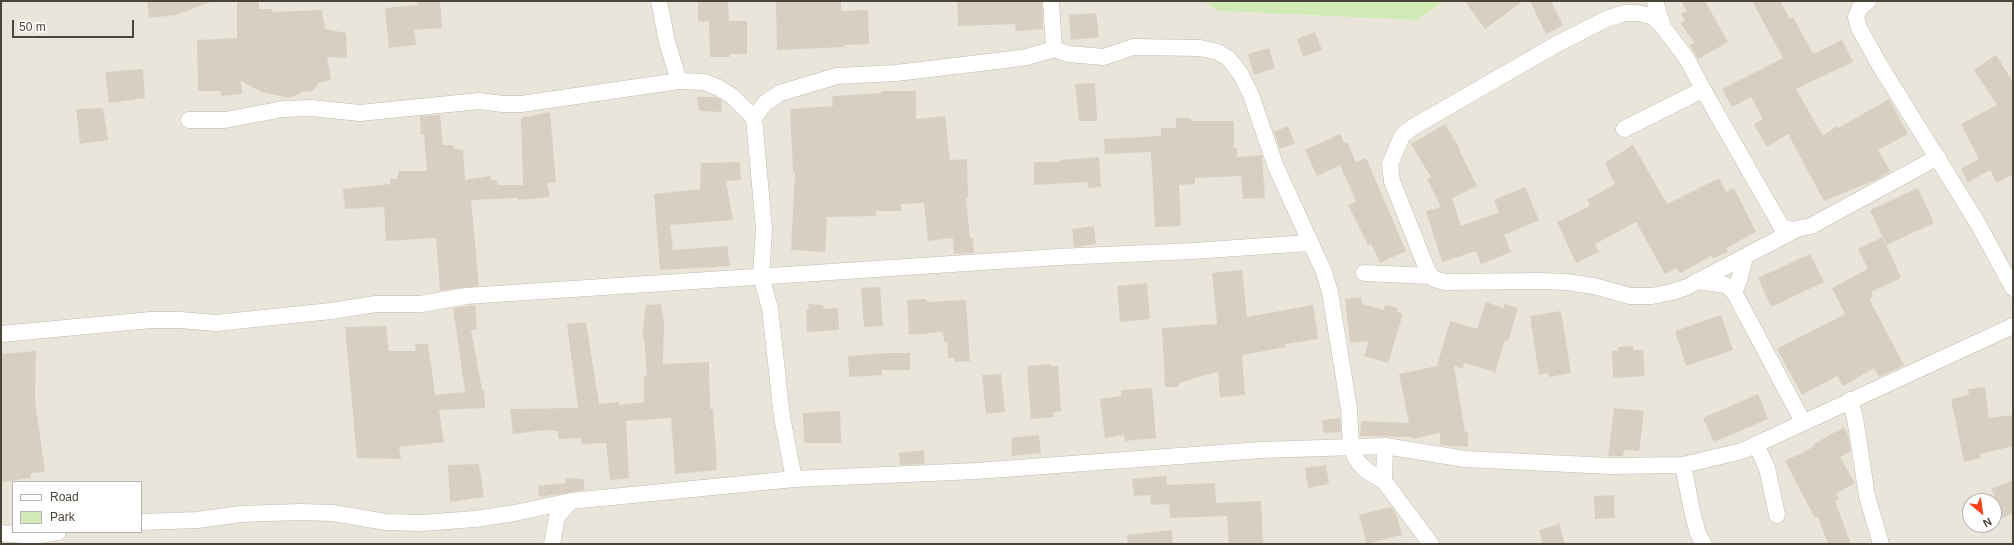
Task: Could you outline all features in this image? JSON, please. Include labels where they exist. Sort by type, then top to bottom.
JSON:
[{"type":"street","points":[[659,1],[667,42],[679,81]]},
{"type":"street","points":[[1051,1],[1054,48]]},
{"type":"street","points":[[1655,1],[1663,27]]},
{"type":"street","points":[[1861,4],[1856,17],[1860,28],[1879,64],[1977,222],[2013,288]]},
{"type":"street","points":[[1797,229],[1745,257],[1672,292],[1639,297],[1616,293],[1594,286],[1566,282],[1445,282],[1434,279],[1425,265],[1402,203],[1392,181],[1390,164],[1402,136],[1428,117],[1508,74],[1557,44],[1606,20],[1625,13],[1637,13],[1652,16],[1663,27],[1687,59],[1704,93],[1781,226],[1791,230],[1811,226],[1938,157]]},
{"type":"street","points":[[754,118],[765,103],[780,93],[837,76],[896,73],[998,61],[1027,57],[1054,48],[1068,54],[1104,57],[1133,47],[1200,48],[1218,52],[1228,58],[1240,73],[1251,95],[1276,167],[1324,272],[1330,292],[1349,409],[1351,447],[1359,463],[1384,481],[1432,544]]},
{"type":"street","points":[[189,120],[225,120],[283,109],[311,108],[360,113],[479,101],[503,104],[521,104],[679,81],[704,82],[719,88],[732,96],[754,118],[764,229],[761,277],[770,308],[782,417],[794,480]]},
{"type":"street","points":[[1624,129],[1698,92],[1704,93]]},
{"type":"street","points":[[1,334],[151,320],[180,320],[216,323],[331,311],[376,304],[421,304],[466,296],[1051,257],[1193,251],[1310,243]]},
{"type":"street","points":[[1734,292],[1745,257]]},
{"type":"street","points":[[1364,274],[1431,276]]},
{"type":"street","points":[[1697,281],[1726,285],[1734,292],[1803,422]]},
{"type":"street","points":[[142,522],[196,520],[241,514],[300,512],[334,513],[386,522],[422,523],[475,519],[515,513],[571,501],[794,480],[976,471],[1261,450],[1385,446],[1465,459],[1611,466],[1683,465],[1742,451],[2013,326]]},
{"type":"street","points":[[1850,400],[1855,418],[1867,496],[1881,544]]},
{"type":"street","points":[[1756,444],[1768,474],[1777,515]]},
{"type":"street","points":[[1384,481],[1385,446]]},
{"type":"street","points":[[1683,465],[1698,534],[1704,544]]},
{"type":"street","points":[[552,544],[557,517],[571,501]]},
{"type":"street","points":[[1,532],[33,536],[52,533]]},
{"type":"shaded area","points":[[1,1],[1202,1],[1219,11],[1417,20],[1445,1],[2013,1],[2013,544],[1,544]]},
{"type":"green space","points":[[1202,1],[1445,1],[1417,20],[1219,11]]},
{"type":"building","points":[[147,1],[211,2],[176,15],[149,18]]},
{"type":"building","points":[[237,1],[259,1],[259,9],[272,9],[272,12],[322,10],[325,29],[346,33],[347,58],[327,57],[331,80],[318,83],[313,91],[303,92],[290,98],[262,92],[241,81],[242,94],[221,96],[221,91],[198,91],[197,40],[237,38]]},
{"type":"building","points":[[440,1],[442,28],[414,30],[416,45],[389,48],[385,8],[418,5],[418,2]]},
{"type":"building","points":[[698,1],[728,1],[729,21],[747,21],[747,54],[729,54],[730,57],[710,57],[709,21],[698,22]]},
{"type":"building","points":[[776,1],[841,1],[841,11],[868,10],[869,44],[844,45],[844,47],[777,50]]},
{"type":"building","points":[[957,1],[1042,1],[1043,29],[1016,31],[1015,24],[958,26]]},
{"type":"building","points":[[1465,1],[1523,1],[1485,29]]},
{"type":"building","points":[[1530,1],[1551,1],[1563,25],[1546,34]]},
{"type":"building","points":[[1681,1],[1705,1],[1728,42],[1698,59],[1690,45],[1694,43],[1681,23],[1685,20],[1681,14],[1687,11]]},
{"type":"building","points":[[1752,1],[1780,1],[1790,19],[1793,17],[1813,54],[1842,40],[1853,62],[1796,89],[1823,136],[1837,126],[1838,128],[1889,99],[1908,134],[1878,150],[1890,171],[1878,179],[1824,201],[1788,134],[1767,147],[1754,124],[1763,119],[1751,97],[1732,107],[1722,89],[1783,58]]},
{"type":"building","points":[[1096,13],[1099,37],[1071,40],[1069,15]]},
{"type":"building","points":[[1315,32],[1322,50],[1303,57],[1297,39]]},
{"type":"building","points":[[1269,48],[1275,68],[1254,75],[1248,54]]},
{"type":"building","points":[[1996,55],[2013,82],[2013,174],[1997,183],[1990,170],[1968,182],[1961,169],[1979,159],[1961,124],[1997,105],[1974,70]]},
{"type":"building","points":[[143,69],[145,98],[109,103],[105,72]]},
{"type":"building","points":[[1095,83],[1097,121],[1079,121],[1075,84]]},
{"type":"building","points":[[881,91],[916,91],[916,119],[945,116],[950,160],[967,159],[968,197],[966,198],[970,238],[973,238],[974,253],[954,254],[953,238],[928,241],[924,203],[901,204],[901,211],[876,211],[876,216],[827,217],[825,252],[791,250],[795,172],[793,172],[790,109],[833,106],[832,96],[881,93]]},
{"type":"building","points":[[697,97],[716,97],[721,100],[722,112],[699,111]]},
{"type":"building","points":[[103,108],[108,140],[80,144],[76,109]]},
{"type":"building","points":[[550,112],[556,182],[547,183],[550,197],[518,200],[518,198],[471,200],[479,286],[440,291],[436,238],[386,241],[384,207],[345,209],[343,189],[391,184],[390,179],[397,179],[399,171],[427,171],[424,135],[421,135],[420,116],[440,115],[443,145],[453,145],[454,149],[463,150],[465,180],[491,176],[491,180],[496,180],[498,185],[523,185],[521,118]]},
{"type":"building","points":[[1176,118],[1191,118],[1191,121],[1234,121],[1234,148],[1237,148],[1237,157],[1262,155],[1265,198],[1243,199],[1241,176],[1195,178],[1195,184],[1179,185],[1181,226],[1155,227],[1151,152],[1105,154],[1104,139],[1161,136],[1161,128],[1176,128]]},
{"type":"building","points":[[1445,124],[1460,149],[1459,150],[1477,186],[1452,198],[1461,226],[1499,212],[1494,200],[1525,187],[1539,220],[1504,235],[1511,252],[1481,264],[1476,251],[1442,262],[1426,211],[1441,207],[1427,179],[1431,177],[1411,144]]},
{"type":"building","points":[[1288,126],[1295,143],[1280,149],[1274,132]]},
{"type":"building","points":[[1340,134],[1344,143],[1347,142],[1356,162],[1366,158],[1406,251],[1380,263],[1371,244],[1368,245],[1348,205],[1356,201],[1340,165],[1317,176],[1305,150]]},
{"type":"building","points":[[1633,145],[1667,204],[1719,178],[1726,192],[1734,188],[1756,232],[1726,248],[1728,252],[1714,258],[1711,256],[1680,273],[1677,268],[1665,274],[1636,222],[1595,244],[1599,252],[1576,263],[1557,222],[1590,206],[1587,200],[1615,184],[1605,163]]},
{"type":"building","points":[[1099,157],[1101,187],[1088,188],[1087,182],[1034,185],[1034,162],[1060,162],[1060,160]]},
{"type":"building","points":[[740,162],[741,180],[726,181],[733,220],[670,225],[673,250],[727,246],[730,266],[660,270],[654,194],[700,189],[701,163]]},
{"type":"building","points":[[1918,188],[1934,223],[1886,245],[1870,210]]},
{"type":"building","points":[[1094,226],[1096,244],[1074,247],[1072,229]]},
{"type":"building","points":[[1883,237],[1901,278],[1871,292],[1873,297],[1869,299],[1904,365],[1879,377],[1874,368],[1843,386],[1837,376],[1802,395],[1777,349],[1845,314],[1832,288],[1868,269],[1858,249]]},
{"type":"building","points":[[1810,254],[1824,282],[1771,307],[1758,278]]},
{"type":"building","points":[[1242,270],[1247,317],[1313,305],[1318,339],[1285,344],[1286,347],[1242,355],[1245,395],[1220,397],[1218,372],[1179,383],[1178,387],[1165,387],[1162,328],[1217,324],[1212,273]]},
{"type":"building","points":[[1147,283],[1150,319],[1120,322],[1117,286]]},
{"type":"building","points":[[880,287],[883,326],[864,327],[861,288]]},
{"type":"building","points":[[1361,297],[1362,304],[1384,310],[1385,305],[1398,308],[1397,312],[1403,314],[1388,363],[1364,356],[1369,341],[1350,343],[1345,299]]},
{"type":"building","points":[[927,299],[927,302],[966,300],[970,361],[955,362],[954,358],[948,358],[947,342],[944,342],[943,332],[909,335],[907,300]]},
{"type":"building","points":[[1486,302],[1503,308],[1505,304],[1518,308],[1508,341],[1505,340],[1495,372],[1464,363],[1463,369],[1454,366],[1465,432],[1468,432],[1468,447],[1440,445],[1440,433],[1412,439],[1411,437],[1360,436],[1361,421],[1409,423],[1399,374],[1437,366],[1450,321],[1477,329]]},
{"type":"building","points":[[661,304],[664,324],[663,364],[709,362],[710,409],[713,409],[717,470],[675,474],[671,418],[626,421],[629,478],[610,480],[606,443],[582,444],[581,438],[558,439],[558,431],[545,430],[513,434],[510,409],[578,408],[567,324],[586,322],[599,404],[619,402],[619,405],[644,402],[644,377],[647,376],[644,337],[642,337],[646,305]]},
{"type":"building","points":[[808,304],[823,305],[824,309],[838,308],[839,330],[807,332],[806,309],[809,309]]},
{"type":"building","points":[[475,305],[477,330],[471,330],[482,390],[484,390],[485,408],[439,410],[444,442],[399,447],[401,459],[357,458],[345,327],[386,326],[389,351],[416,351],[415,344],[428,344],[435,395],[465,392],[453,308]]},
{"type":"building","points":[[1561,311],[1571,373],[1549,377],[1548,373],[1539,375],[1530,316]]},
{"type":"building","points":[[1721,315],[1733,350],[1686,366],[1675,331]]},
{"type":"building","points":[[1633,346],[1633,350],[1643,350],[1645,376],[1613,378],[1612,351],[1618,351],[1618,347]]},
{"type":"building","points":[[36,351],[35,401],[45,472],[31,473],[31,478],[1,482],[1,354]]},
{"type":"building","points":[[910,353],[910,370],[881,370],[882,375],[849,377],[848,356]]},
{"type":"building","points":[[1050,364],[1051,366],[1058,366],[1061,411],[1053,412],[1054,417],[1031,419],[1027,366]]},
{"type":"building","points":[[1001,374],[1005,412],[986,414],[982,375]]},
{"type":"building","points":[[1985,387],[1989,418],[2013,415],[2013,446],[1980,454],[1981,458],[1964,462],[1951,399],[1969,395],[1968,389]]},
{"type":"building","points":[[1152,388],[1156,438],[1125,441],[1124,435],[1105,438],[1100,399],[1121,396],[1121,390]]},
{"type":"building","points":[[1758,394],[1768,419],[1714,442],[1703,418]]},
{"type":"building","points":[[1614,408],[1644,411],[1639,451],[1624,450],[1623,456],[1608,456]]},
{"type":"building","points":[[840,411],[841,443],[804,443],[803,413]]},
{"type":"building","points":[[1340,418],[1341,432],[1323,433],[1322,420]]},
{"type":"building","points":[[1844,427],[1848,435],[1851,451],[1840,457],[1855,483],[1836,494],[1839,499],[1835,501],[1851,544],[1828,544],[1818,517],[1815,518],[1785,461],[1815,446],[1814,444]]},
{"type":"building","points":[[1039,435],[1041,453],[1012,456],[1011,438]]},
{"type":"building","points":[[924,450],[925,464],[900,465],[899,453]]},
{"type":"building","points":[[479,464],[484,497],[450,502],[448,465]]},
{"type":"building","points":[[1326,465],[1329,484],[1308,488],[1305,468]]},
{"type":"building","points":[[1166,476],[1167,485],[1215,483],[1216,503],[1261,501],[1263,544],[1229,544],[1227,516],[1170,518],[1169,504],[1151,505],[1150,495],[1134,496],[1132,479]]},
{"type":"building","points":[[565,478],[583,479],[585,490],[539,497],[538,486],[566,483]]},
{"type":"building","points":[[2013,480],[2013,513],[2002,518],[2002,493],[1993,493],[1991,489]]},
{"type":"building","points":[[1614,495],[1615,518],[1595,519],[1594,496]]},
{"type":"building","points":[[1391,507],[1396,513],[1402,535],[1367,544],[1359,515]]},
{"type":"building","points":[[1559,524],[1565,544],[1543,544],[1539,530]]},
{"type":"building","points":[[1172,530],[1173,544],[1128,544],[1127,535]]}]
